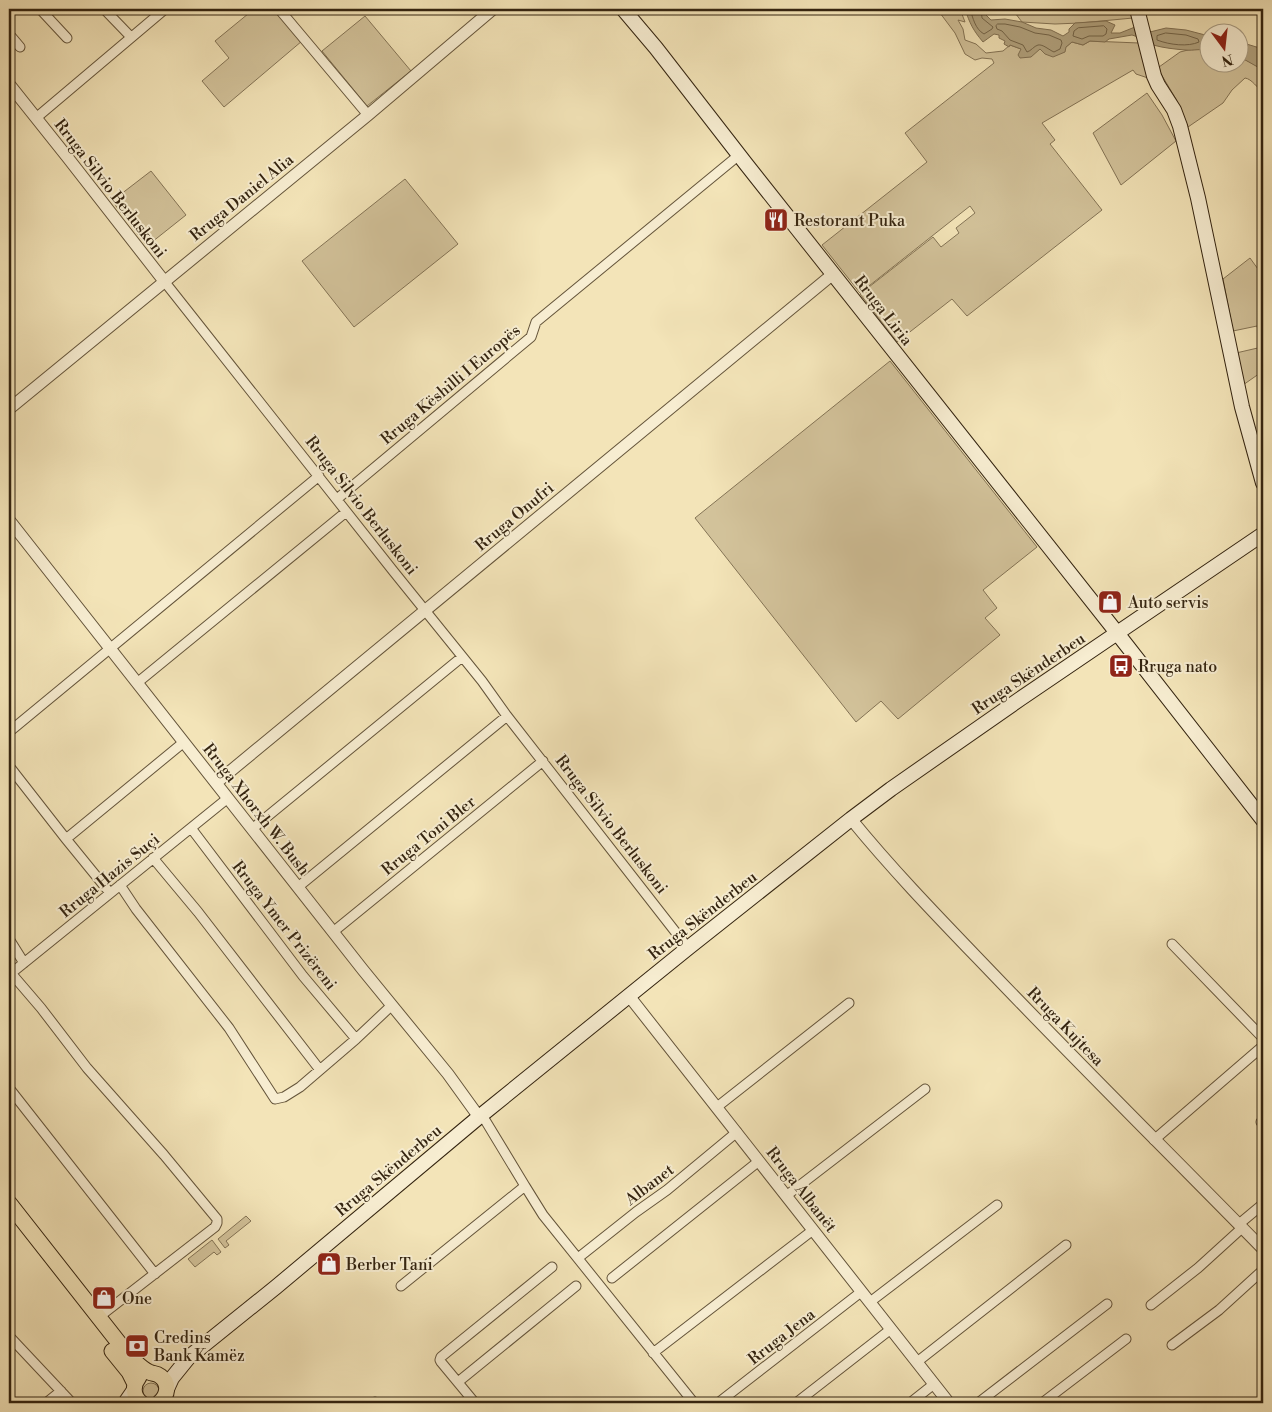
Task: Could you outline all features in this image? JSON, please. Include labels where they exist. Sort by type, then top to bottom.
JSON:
[{"type":"main road","name":"Rruga Liria","points":[[623,9],[656,48],[1117,633]]},
{"type":"main road","points":[[1137,9],[1154,76],[1174,110],[1180,126],[1198,198],[1242,407],[1263,483]]},
{"type":"main road","name":"Rruga Skënderbeu","points":[[165,1398],[172,1378],[189,1358],[480,1116],[851,819],[899,783],[1263,534]]},
{"type":"main road","points":[[1117,633],[1263,820]]},
{"type":"main road","points":[[9,1203],[130,1357],[152,1373],[160,1376],[164,1381],[165,1398]]},
{"type":"main road","points":[[9,1220],[129,1372],[136,1397],[141,1403]]},
{"type":"main road","name":"Rruga Skënderbeu","points":[[152,1373],[189,1358]]},
{"type":"main road","points":[[125,1403],[141,1376],[152,1373]]},
{"type":"street","points":[[40,9],[67,38]]},
{"type":"street","points":[[104,9],[131,37]]},
{"type":"street","points":[[36,118],[165,9]]},
{"type":"street","points":[[279,9],[368,115]]},
{"type":"street","name":"Rruga Daniel Alia","points":[[9,409],[368,115],[494,9]]},
{"type":"street","points":[[9,34],[20,47]]},
{"type":"street","name":"Rruga Silvio Berluskoni","points":[[9,84],[346,512],[482,681],[507,716],[688,948]]},
{"type":"street","name":"Rruga Këshilli I Europës","points":[[337,500],[531,337],[536,322],[739,155]]},
{"type":"street","name":"Rruga Onufri","points":[[216,783],[833,274]]},
{"type":"street","points":[[9,732],[319,476]]},
{"type":"street","points":[[137,682],[346,512]]},
{"type":"street","name":"Rruga Xhorxh W. Bush","points":[[9,520],[391,1006],[448,1074],[480,1116]]},
{"type":"street","points":[[252,829],[462,657]]},
{"type":"street","points":[[298,887],[507,716]]},
{"type":"street","points":[[66,839],[184,742]]},
{"type":"street","name":"Rruga Toni Bler","points":[[333,932],[542,761]]},
{"type":"street","points":[[9,766],[110,893]]},
{"type":"street","name":"Rruga Hazis Suçi","points":[[10,974],[228,798]]},
{"type":"street","name":"Rruga Kujtesa","points":[[851,819],[939,917],[1154,1140],[1263,1249]]},
{"type":"street","name":"Rruga Ymer Prizëreni","points":[[192,828],[303,976],[356,1039]]},
{"type":"street","points":[[153,858],[198,912],[320,1070]]},
{"type":"street","points":[[120,885],[136,909],[229,1028],[275,1099],[284,1097],[320,1070],[391,1006]]},
{"type":"street","points":[[9,939],[24,962]]},
{"type":"street","points":[[1172,944],[1263,1038]]},
{"type":"street","points":[[10,974],[41,1008],[87,1068],[164,1155],[216,1219],[215,1227],[99,1317]]},
{"type":"street","name":"Rruga Albanët","points":[[629,996],[949,1403]]},
{"type":"street","points":[[717,1107],[849,1003]]},
{"type":"street","points":[[1154,1140],[1263,1046]]},
{"type":"street","points":[[9,1088],[155,1274]]},
{"type":"street","points":[[786,1196],[925,1090]]},
{"type":"street","points":[[480,1116],[543,1215],[694,1403]]},
{"type":"street","name":"Albanet","points":[[578,1258],[667,1190],[736,1132]]},
{"type":"street","points":[[612,1278],[759,1161]]},
{"type":"street","points":[[402,1286],[525,1186]]},
{"type":"street","points":[[1151,1305],[1198,1268],[1263,1204]]},
{"type":"street","points":[[870,1302],[997,1205]]},
{"type":"street","points":[[654,1353],[813,1230]]},
{"type":"street","points":[[917,1362],[1066,1245]]},
{"type":"street","points":[[475,1403],[441,1362],[441,1357],[552,1267]]},
{"type":"street","points":[[1172,1345],[1218,1310],[1263,1270]]},
{"type":"street","points":[[458,1382],[576,1286]]},
{"type":"street","name":"Rruga Jena","points":[[718,1403],[861,1292]]},
{"type":"street","points":[[978,1403],[1107,1304]]},
{"type":"street","points":[[796,1403],[891,1329]]},
{"type":"street","points":[[9,1336],[72,1403]]},
{"type":"street","points":[[1042,1403],[1126,1338]]},
{"type":"street","points":[[910,1403],[934,1384]]},
{"type":"street","points":[[46,1403],[61,1392]]},
{"type":"shaded area","points":[[254,9],[275,9],[302,41],[224,107],[202,81],[229,58],[215,41]]},
{"type":"shaded area","points":[[937,9],[960,9],[965,22],[958,20],[963,29],[965,40],[976,44],[986,53],[1003,51],[1010,45],[1021,49],[1040,49],[1066,47],[1072,42],[1083,45],[1090,41],[1139,43],[1148,78],[1136,74],[1133,70],[1042,123],[1055,140],[1050,144],[1102,210],[967,316],[952,299],[897,342],[860,294],[933,237],[941,247],[959,233],[956,228],[975,213],[970,206],[860,293],[822,245],[927,162],[905,133],[994,63],[992,59],[982,58],[975,60],[965,54],[955,33]]},
{"type":"shaded area","points":[[1012,9],[1131,9],[1133,18],[1055,24],[1022,22]]},
{"type":"shaded area","points":[[365,16],[411,71],[367,106],[322,51]]},
{"type":"shaded area","points":[[1196,48],[1200,49],[1200,72],[1250,72],[1250,62],[1263,69],[1263,92],[1245,78],[1232,90],[1223,103],[1188,127],[1159,67],[1180,52]]},
{"type":"shaded area","points":[[1147,93],[1176,141],[1121,185],[1093,133]]},
{"type":"shaded area","points":[[151,171],[186,215],[147,246],[112,201]]},
{"type":"shaded area","points":[[405,179],[458,244],[354,327],[302,261]]},
{"type":"shaded area","points":[[1250,258],[1263,276],[1263,371],[1243,385],[1236,353],[1262,347],[1257,326],[1233,331],[1223,279]]},
{"type":"shaded area","points":[[890,361],[1037,547],[983,590],[997,608],[985,618],[1000,635],[898,719],[881,701],[856,722],[695,518]]},
{"type":"shaded area","points":[[246,1216],[251,1221],[226,1241],[229,1245],[225,1248],[218,1239]]},
{"type":"shaded area","points":[[212,1240],[221,1252],[217,1255],[214,1252],[195,1267],[188,1259]]},
{"type":"shaded area","points":[[148,1383],[154,1383],[159,1388],[157,1397],[148,1399],[143,1394],[143,1388]]},
{"type":"water","points":[[965,9],[985,9],[986,15],[991,20],[1005,19],[1022,22],[1036,28],[1051,30],[1063,36],[1069,32],[1069,29],[1075,23],[1106,21],[1115,25],[1111,33],[1120,33],[1135,27],[1138,37],[1132,35],[1109,39],[1105,42],[1090,41],[1083,45],[1072,42],[1066,47],[1065,52],[1053,57],[1045,54],[1040,49],[1031,57],[1020,58],[1018,55],[1021,49],[1004,44],[1005,41],[999,38],[999,35],[994,34],[983,42],[972,27]]},
{"type":"water","points":[[1166,28],[1200,34],[1200,50],[1165,48],[1153,45],[1150,32]]},
{"type":"water","points":[[1250,45],[1263,49],[1263,70],[1250,63]]},
{"type":"place","name":"Restorant Puka","points":[[776,220]]},
{"type":"place","name":"Auto servis","points":[[1110,602]]},
{"type":"place","name":"Rruga nato","points":[[1121,666]]},
{"type":"place","name":"Berber Tani","points":[[329,1264]]},
{"type":"place","name":"One","points":[[104,1298]]},
{"type":"place","name":"Credins Bank Kamëz","points":[[137,1346]]}]
